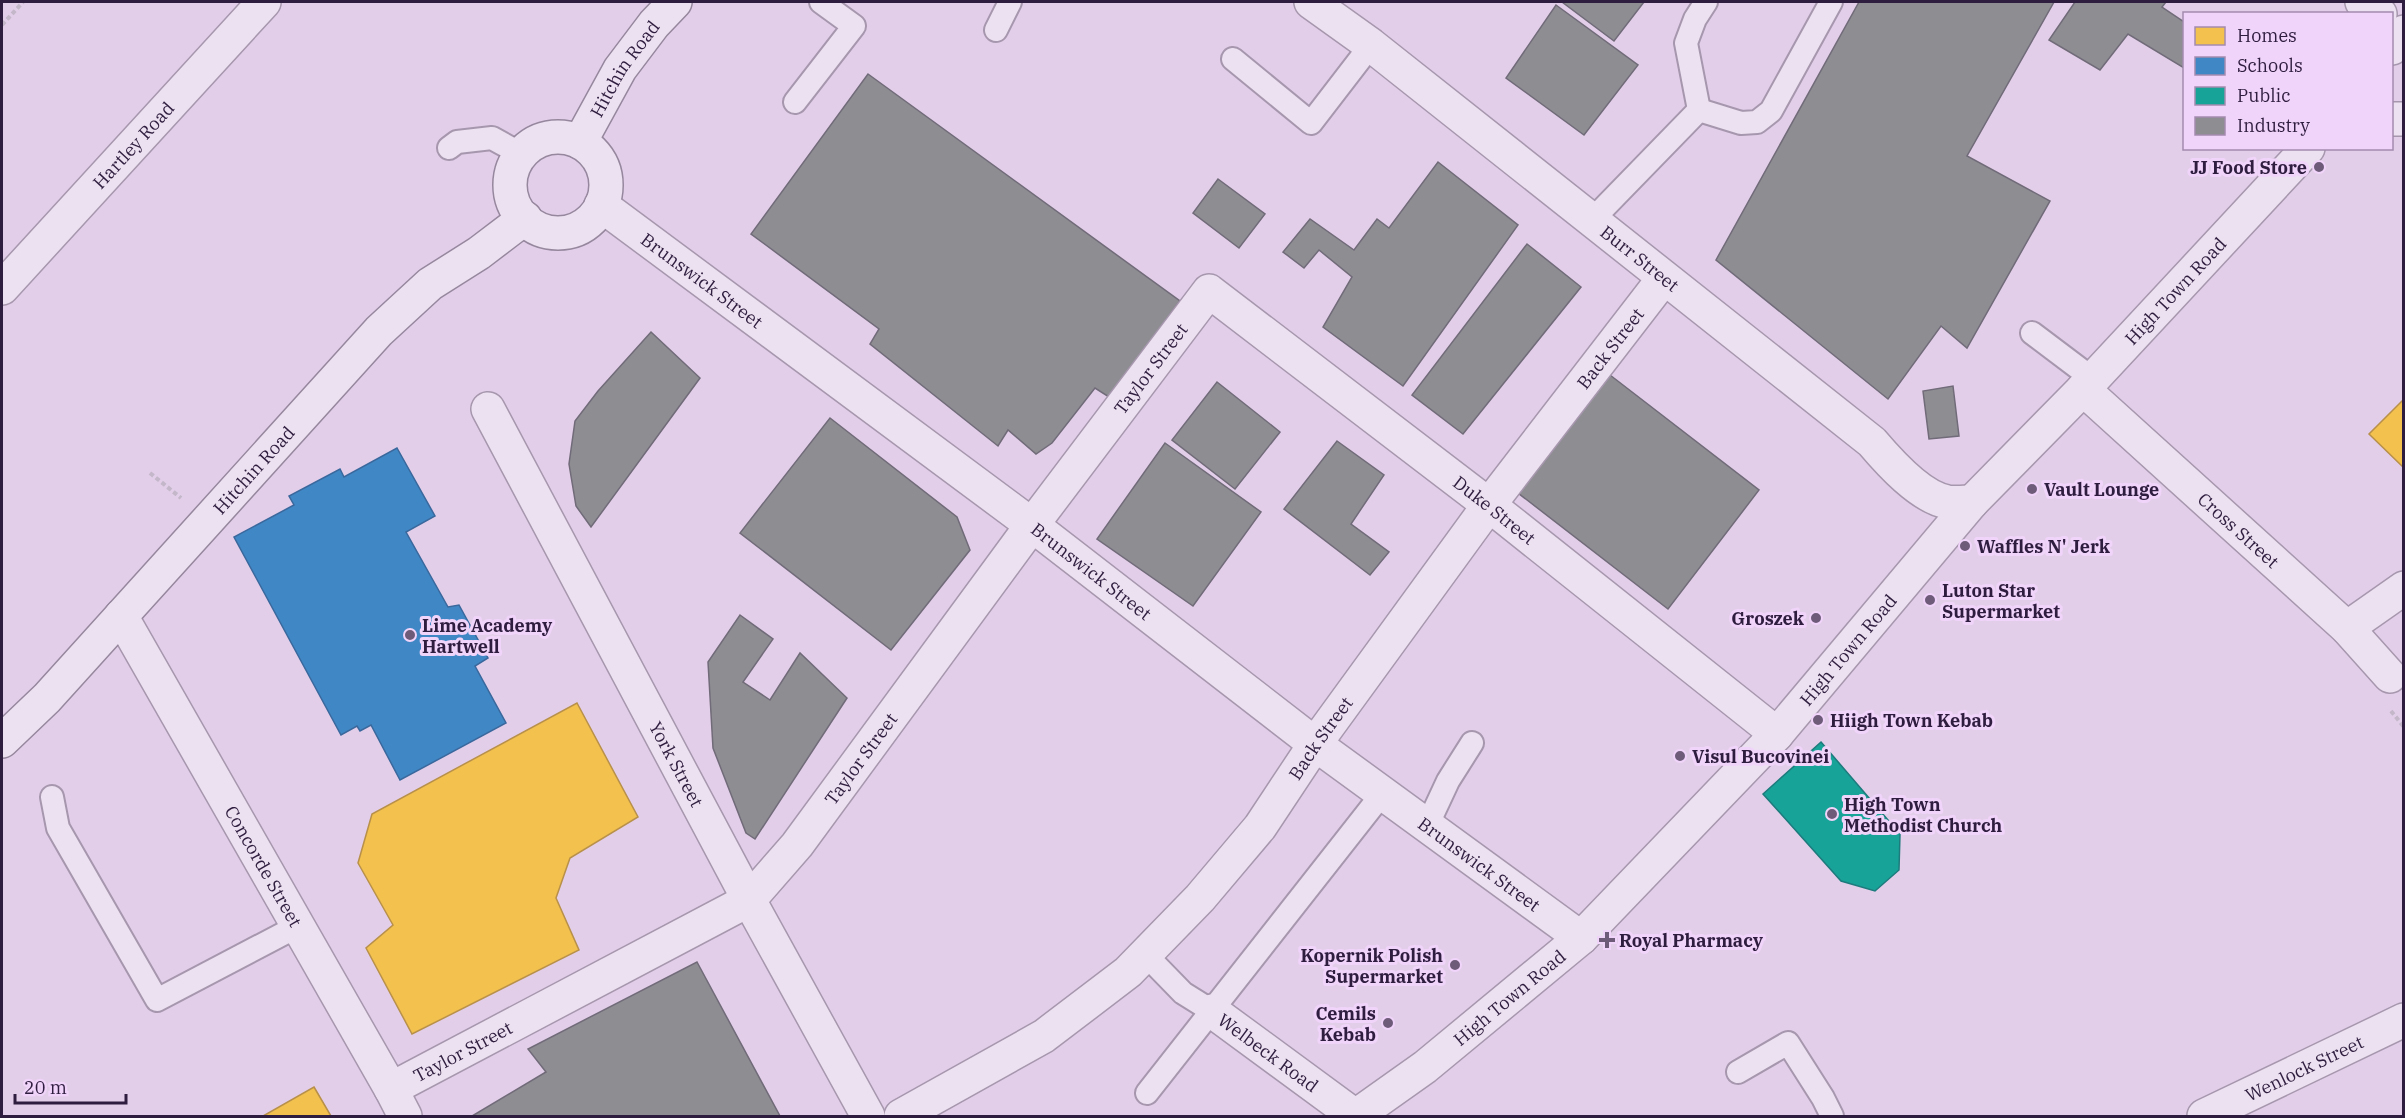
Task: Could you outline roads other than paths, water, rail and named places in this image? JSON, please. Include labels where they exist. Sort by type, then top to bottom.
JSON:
[{"type":"street","name":"Hartley Road","points":[[2,288],[264,2]]},
{"type":"street","name":"Hitchin Road","points":[[580,142],[620,69],[654,24],[675,2]]},
{"type":"street","name":"Burr Street","points":[[1311,2],[1371,45],[1872,442],[1896,469],[1934,497],[1947,502],[1972,502]]},
{"type":"street","points":[[2362,2],[2377,12]]},
{"type":"street","points":[[2393,45],[2403,31]]},
{"type":"street","points":[[562,136],[580,142],[597,157],[606,179],[605,196],[595,216],[584,225],[563,232],[546,231],[534,226],[517,209],[510,194],[512,171],[521,154],[532,144],[547,138],[562,136]]},
{"type":"street","name":"High Town Road","points":[[1355,1116],[1425,1067],[1581,938],[1777,734],[1972,502],[2088,384],[2306,150]]},
{"type":"street","name":"Brunswick Street","points":[[601,205],[1032,525],[1315,744],[1581,938]]},
{"type":"street","name":"Hitchin Road","points":[[2,741],[47,698],[379,331],[430,284],[479,253],[525,218]]},
{"type":"street","name":"Back Street","points":[[901,1116],[1044,1036],[1128,972],[1200,898],[1260,827],[1315,744],[1489,505],[1664,278]]},
{"type":"street","name":"Taylor Street","points":[[398,1102],[749,900],[797,845],[1032,525],[1209,291]]},
{"type":"street","name":"Duke Street","points":[[1209,291],[1489,505],[1777,734]]},
{"type":"street","name":"Cross Street","points":[[2088,384],[2347,628],[2390,676]]},
{"type":"street","name":"York Street","points":[[488,409],[749,900],[868,1116]]},
{"type":"street","points":[[2347,628],[2403,588]]},
{"type":"street","name":"Concorde Street","points":[[121,616],[398,1102]]},
{"type":"street","name":"Welbeck Road","points":[[1212,1011],[1355,1116]]},
{"type":"street","name":"Wenlock Street","points":[[2204,1116],[2403,1020]]},
{"type":"lane","points":[[795,102],[854,27],[821,2]]},
{"type":"lane","points":[[996,30],[1010,2]]},
{"type":"lane","points":[[1699,110],[1686,43],[1695,19],[1706,2]]},
{"type":"lane","points":[[1699,110],[1741,123],[1757,122],[1771,111],[1831,2]]},
{"type":"lane","points":[[1233,59],[1311,123],[1371,45]]},
{"type":"lane","points":[[1593,220],[1699,110]]},
{"type":"lane","points":[[449,148],[457,142],[492,138],[521,154]]},
{"type":"lane","points":[[2032,333],[2088,384]]},
{"type":"lane","points":[[1426,826],[1448,780],[1472,742]]},
{"type":"lane","points":[[1147,1093],[1382,794]]},
{"type":"lane","points":[[51,797],[58,828],[157,1000],[298,926]]},
{"type":"lane","points":[[1145,954],[1183,993],[1212,1011]]},
{"type":"lane","points":[[1738,1072],[1788,1043],[1832,1116]]},
{"type":"place","name":"JJ Food Store","points":[[2319,167]]},
{"type":"place","name":"Vault Lounge","points":[[2032,489]]},
{"type":"place","name":"Waffles N' Jerk","points":[[1965,546]]},
{"type":"place","name":"Luton Star Supermarket","points":[[1930,600]]},
{"type":"place","name":"Groszek","points":[[1816,618]]},
{"type":"place","name":"Lime Academy Hartwell","points":[[410,635]]},
{"type":"place","name":"Hiigh Town Kebab","points":[[1818,720]]},
{"type":"place","name":"Visul Bucovinei","points":[[1680,756]]},
{"type":"place","name":"High Town Methodist Church","points":[[1832,814]]},
{"type":"place","name":"Royal Pharmacy","points":[[1607,940]]},
{"type":"place","name":"Kopernik Polish Supermarket","points":[[1455,965]]},
{"type":"place","name":"Cemils Kebab","points":[[1388,1023]]}]
